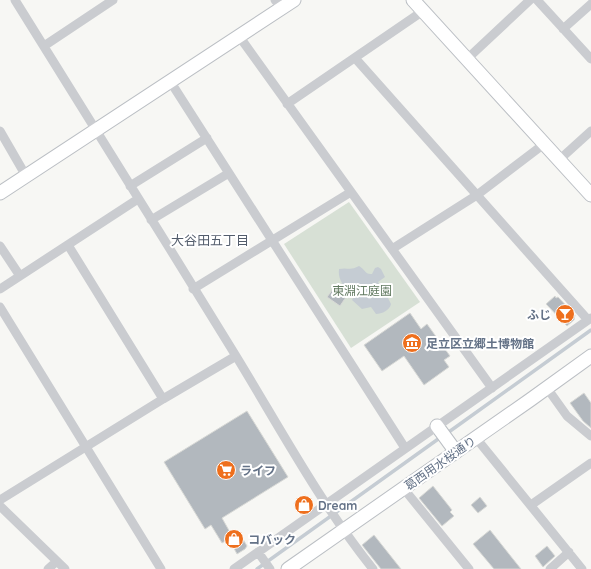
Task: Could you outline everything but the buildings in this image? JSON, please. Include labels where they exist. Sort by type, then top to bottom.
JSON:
[{"type":"street","points":[[15,0],[236,356],[327,506],[373,569]]},
{"type":"street","points":[[44,46],[113,0]]},
{"type":"street","points":[[0,193],[239,36],[278,4],[294,0]]},
{"type":"street","points":[[413,0],[591,195]]},
{"type":"street","points":[[467,59],[530,0]]},
{"type":"street","points":[[537,0],[591,59]]},
{"type":"street","points":[[564,29],[591,4]]},
{"type":"street","points":[[287,104],[423,11]]},
{"type":"street","points":[[239,36],[492,388]]},
{"type":"street","points":[[234,569],[259,554],[405,448],[589,319],[355,58]]},
{"type":"street","points":[[170,81],[405,448]]},
{"type":"street","points":[[0,131],[26,176]]},
{"type":"street","points":[[560,160],[591,131]]},
{"type":"street","points":[[130,186],[207,138]]},
{"type":"street","points":[[392,249],[477,195],[544,144]]},
{"type":"street","points":[[151,220],[229,173]]},
{"type":"street","points":[[193,289],[351,192]]},
{"type":"street","points":[[0,289],[138,199]]},
{"type":"street","points":[[68,245],[163,399]]},
{"type":"street","points":[[0,246],[20,276]]},
{"type":"street","points":[[0,307],[161,569]]},
{"type":"street","points":[[0,500],[163,399],[236,356]]},
{"type":"street","name":"葛西用水桜通り","points":[[288,569],[341,527],[404,489],[452,448],[476,438],[591,356]]},
{"type":"street","points":[[547,388],[567,416],[591,436]]},
{"type":"street","points":[[437,426],[452,448]]},
{"type":"street","points":[[476,438],[582,569]]},
{"type":"street","points":[[531,505],[591,463]]},
{"type":"street","points":[[404,489],[469,569]]},
{"type":"street","points":[[0,506],[65,569]]},
{"type":"street","points":[[550,569],[569,552]]},
{"type":"street","points":[[259,554],[270,569]]},
{"type":"street","points":[[48,569],[57,561]]},
{"type":"green space","name":"東淵江庭園","points":[[349,202],[420,302],[351,348],[284,244]]},
{"type":"shaded area","points":[[359,266],[366,273],[370,274],[372,274],[375,268],[378,267],[381,269],[385,277],[378,282],[380,286],[378,295],[381,297],[387,296],[391,304],[385,311],[376,314],[371,307],[362,309],[352,300],[355,292],[350,288],[347,289],[342,282],[339,275],[339,269]]},
{"type":"waterway","points":[[446,434],[591,330]]},
{"type":"waterway","points":[[257,569],[441,437]]},
{"type":"place","name":"ふじ","points":[[565,314]]},
{"type":"place","name":"足立区立郷土博物館","points":[[412,343]]},
{"type":"place","name":"ライフ","points":[[226,470]]},
{"type":"place","name":"Dream","points":[[304,505]]},
{"type":"place","name":"コバック","points":[[234,539]]},
{"type":"district","name":"大谷田五丁目","points":[[210,240]]}]
